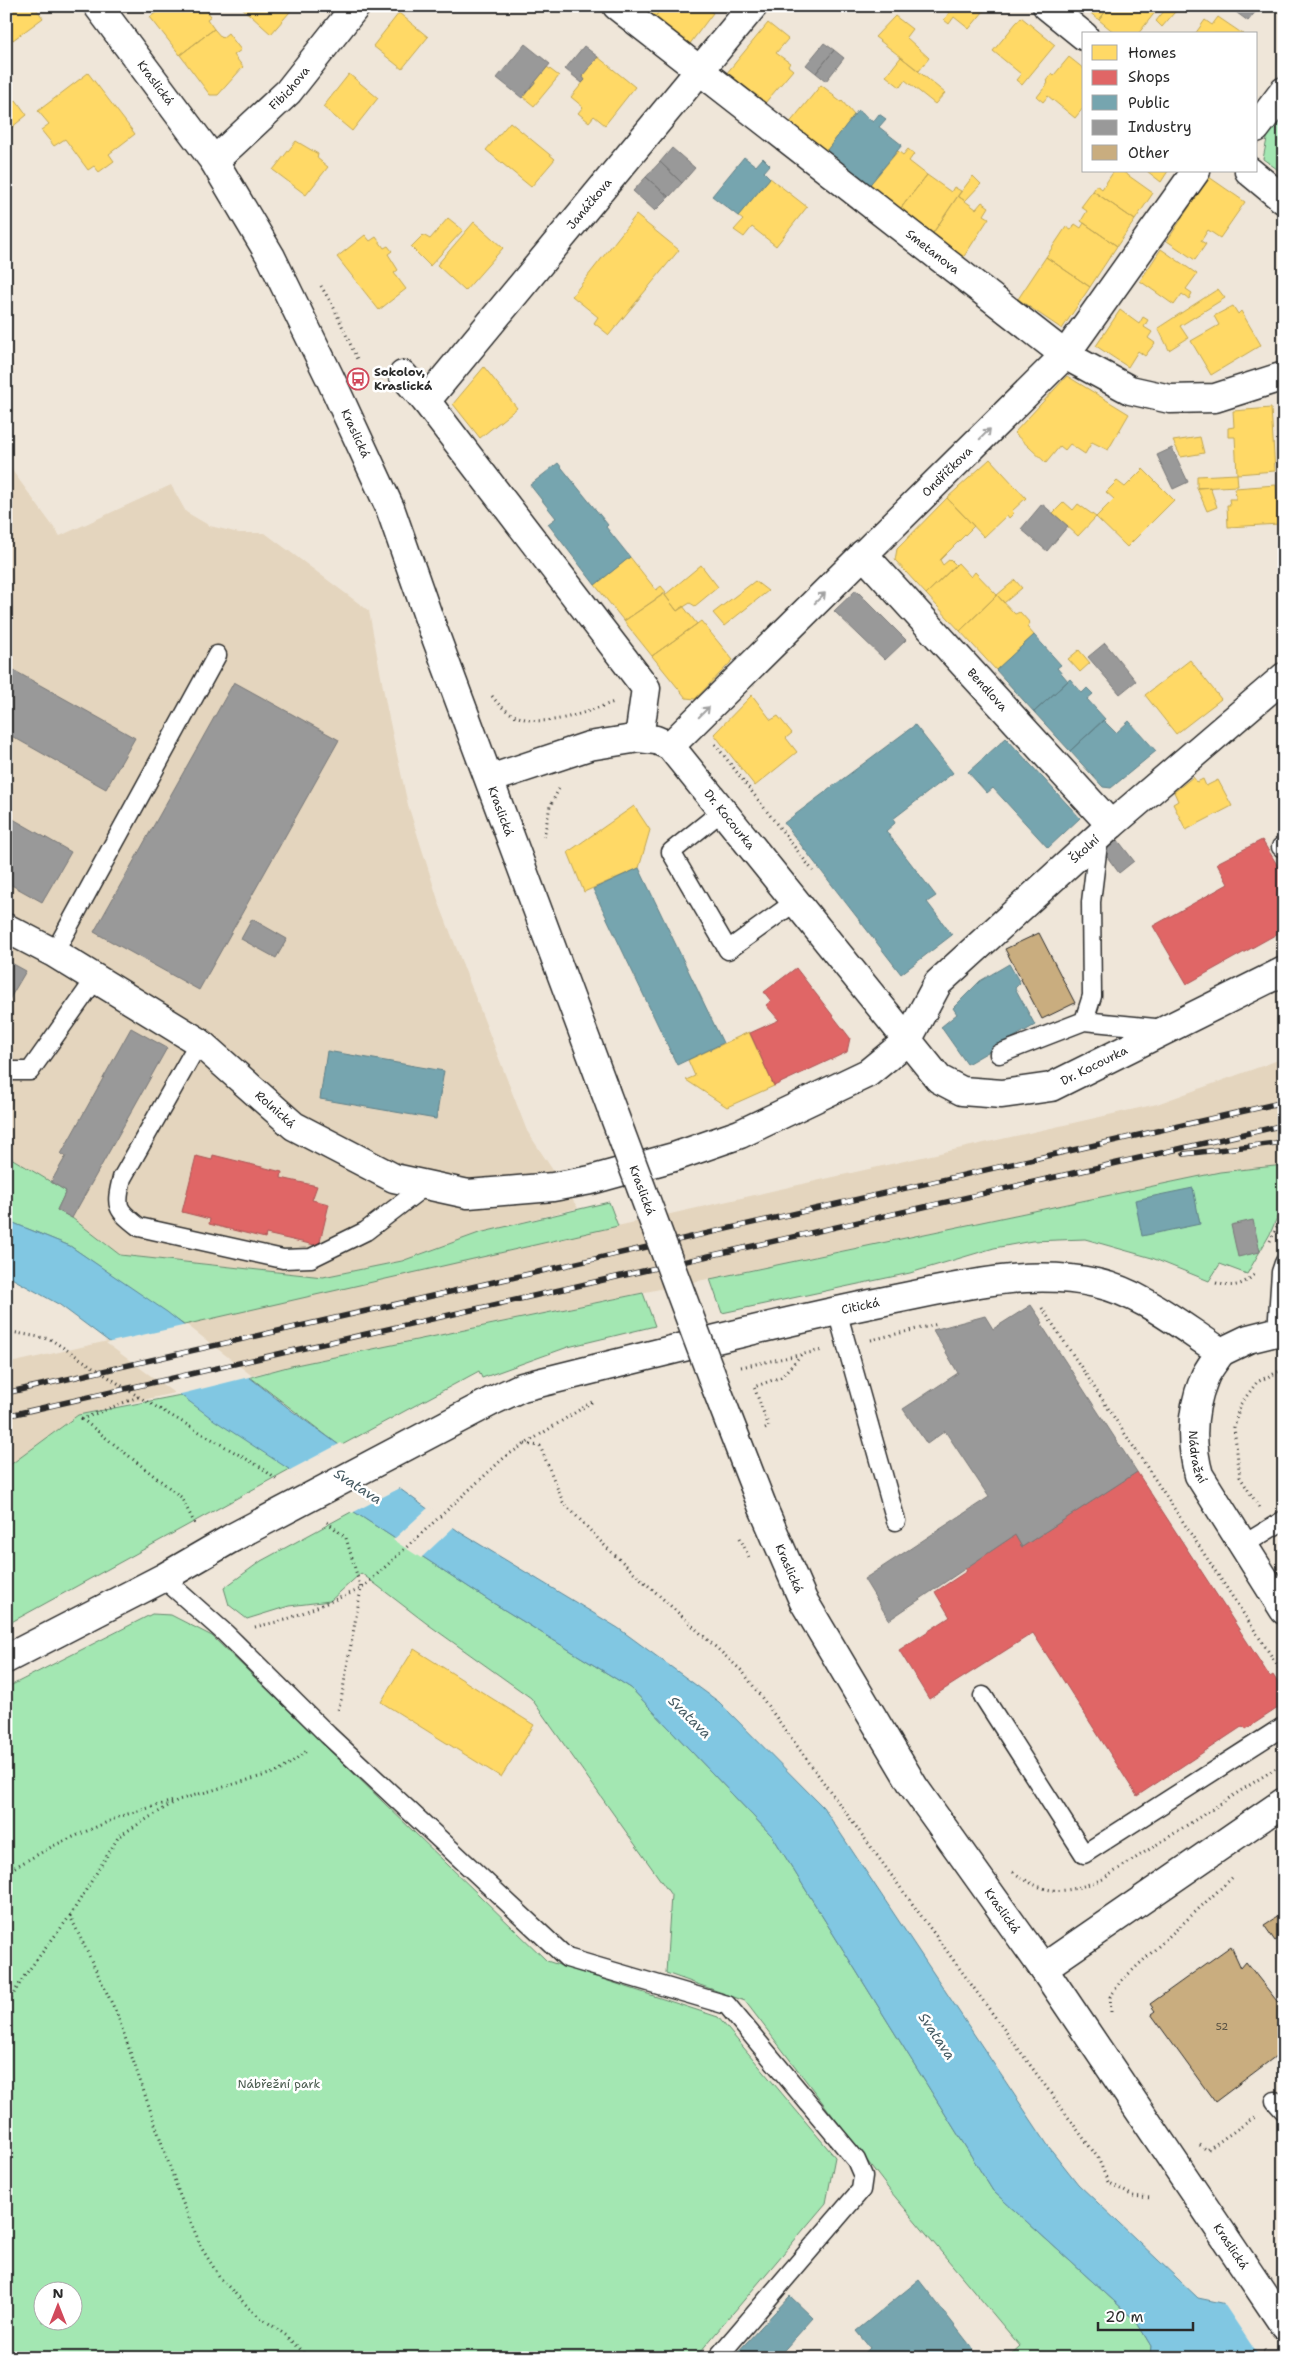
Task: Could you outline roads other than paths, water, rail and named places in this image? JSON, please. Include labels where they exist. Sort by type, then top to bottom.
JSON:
[{"type":"street","name":"Kraslická","points":[[98,6],[214,161],[271,257],[390,508],[428,616],[715,1385],[763,1508],[803,1600],[914,1787],[1043,1968],[1284,2325]]},
{"type":"street","name":"Fibichova","points":[[214,161],[288,92],[356,6]]},
{"type":"street","name":"Smetanova","points":[[617,6],[1065,355],[1130,390],[1170,400],[1215,398],[1284,376]]},
{"type":"street","name":"Janáčkova","points":[[426,400],[753,6]]},
{"type":"street","points":[[1047,6],[1082,34]]},
{"type":"street","points":[[1258,125],[1284,91]]},
{"type":"street","name":"Ondříčkova","points":[[670,746],[1065,355],[1195,172]]},
{"type":"street","points":[[1250,172],[1284,200]]},
{"type":"street","points":[[403,374],[426,400],[646,688],[639,738]]},
{"type":"street","name":"Bendlova","points":[[863,554],[1105,831]]},
{"type":"street","name":"Školní","points":[[907,1041],[938,983],[1105,831],[1284,677]]},
{"type":"street","points":[[490,779],[589,746],[639,738],[656,740],[670,746]]},
{"type":"street","name":"Dr. Kocourka","points":[[670,746],[939,1079],[962,1091],[1002,1094],[1051,1087],[1284,971]]},
{"type":"street","name":"Rolnická","points":[[6,928],[54,953],[199,1042],[294,1126],[394,1178],[468,1194],[553,1187],[580,1182],[674,1157],[740,1134],[868,1073],[907,1041]]},
{"type":"street","name":"Citická","points":[[6,1659],[163,1578],[220,1544],[522,1387],[837,1310],[1015,1278],[1054,1277],[1096,1283],[1129,1293],[1221,1352]]},
{"type":"street","points":[[1221,1352],[1248,1339],[1280,1331]]},
{"type":"street","name":"Nádražní","points":[[1221,1352],[1204,1377],[1196,1404],[1192,1429],[1194,1457],[1199,1476],[1284,1610]]},
{"type":"street","points":[[1043,1968],[1284,1802]]},
{"type":"lane","points":[[54,953],[218,655]]},
{"type":"lane","points":[[722,811],[671,852],[728,950],[795,902]]},
{"type":"lane","points":[[1084,1021],[1092,996],[1091,902],[1105,831]]},
{"type":"lane","points":[[6,1071],[30,1071],[96,978]]},
{"type":"lane","points":[[999,1054],[1084,1021],[1168,1029]]},
{"type":"lane","points":[[199,1042],[122,1178],[116,1200],[123,1214],[139,1227],[283,1259],[311,1258],[366,1231],[426,1185]]},
{"type":"lane","points":[[1280,1331],[1282,1268]]},
{"type":"lane","points":[[837,1310],[845,1346],[869,1419],[896,1520]]},
{"type":"lane","points":[[1243,1546],[1278,1523]]},
{"type":"lane","points":[[163,1578],[225,1634],[328,1735],[567,1958],[727,2005],[856,2160],[863,2176],[861,2190],[716,2358]]},
{"type":"lane","points":[[983,1696],[1084,1854],[1284,1726]]},
{"type":"water","name":"Svatava","points":[[6,1220],[70,1246],[167,1312],[292,1411],[461,1533],[618,1628],[719,1702],[823,1807],[1049,2147],[1078,2184],[1198,2298],[1284,2316],[1284,2358],[1150,2358],[1151,2346],[1136,2321],[993,2191],[773,1837],[631,1688],[490,1601],[214,1420],[60,1305],[6,1275]]},
{"type":"railway","points":[[6,1393],[1284,1102]]},
{"type":"railway","points":[[6,1416],[1284,1125]]},
{"type":"railway","points":[[1184,1154],[1284,1142]]},
{"type":"place","name":"Sokolov, Kraslická","points":[[358,379]]},
{"type":"park label","name":"Nábřežní park","points":[[279,2084]]}]
